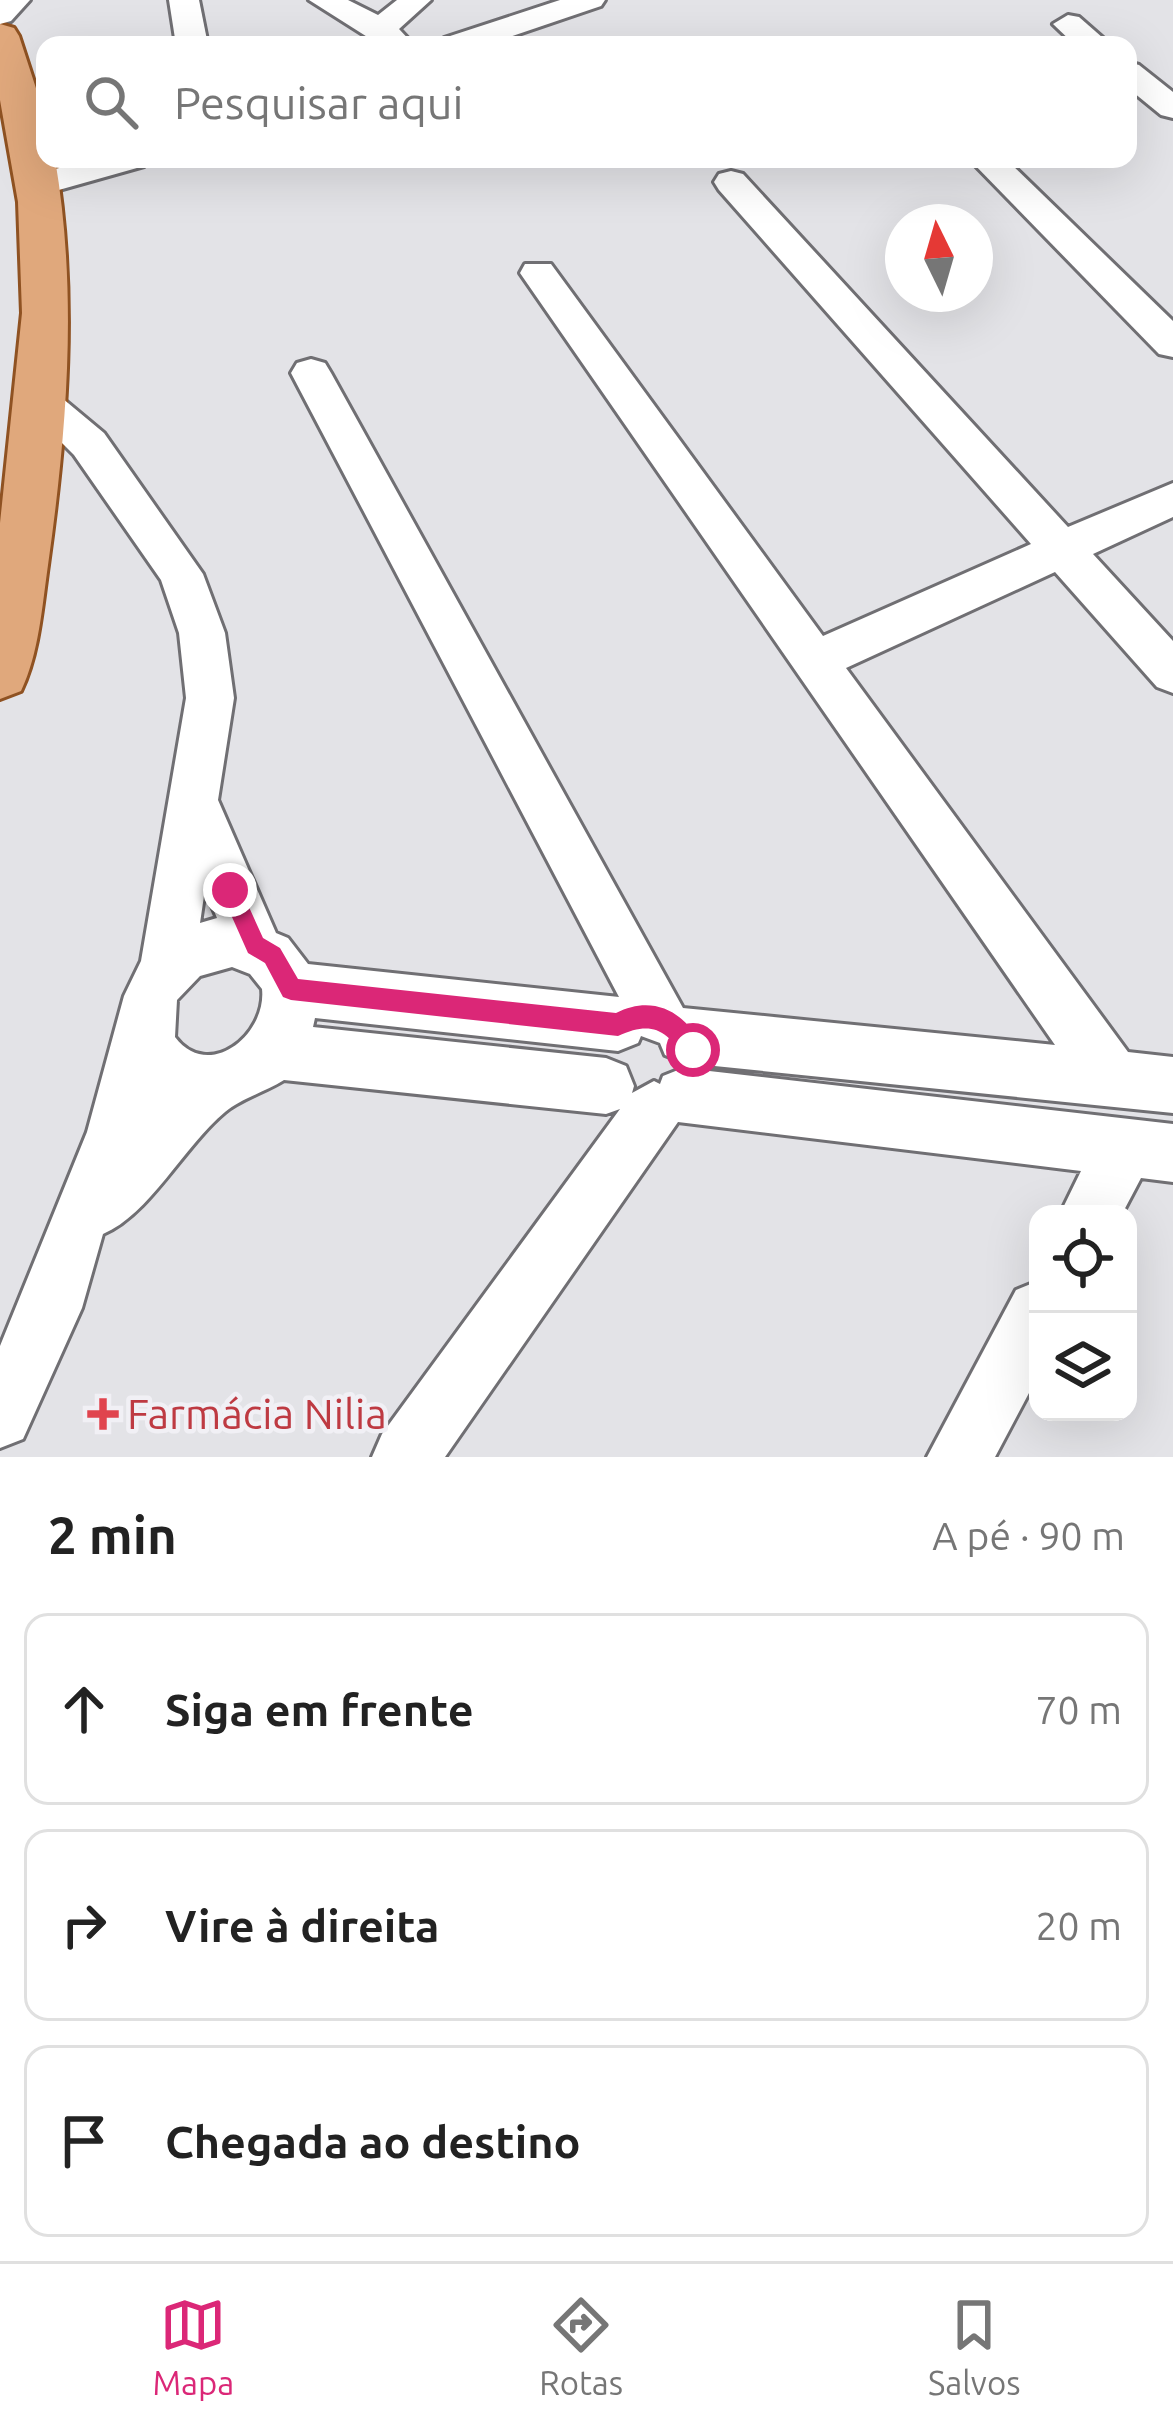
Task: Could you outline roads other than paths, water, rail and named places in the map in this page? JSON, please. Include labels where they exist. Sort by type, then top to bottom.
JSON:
[{"type":"main road","points":[[0,36],[12,108],[41,184],[48,284],[42,403],[0,674]]},
{"type":"street","points":[[0,15],[15,0]]},
{"type":"street","points":[[324,0],[389,36],[416,0]]},
{"type":"street","points":[[481,36],[590,0]]},
{"type":"street","points":[[192,36],[193,3]]},
{"type":"street","points":[[1068,23],[1084,36]]},
{"type":"street","points":[[1137,79],[1173,108]]},
{"type":"street","points":[[41,184],[99,168]]},
{"type":"street","points":[[995,168],[1173,344]]},
{"type":"street","points":[[731,182],[1173,673]]},
{"type":"street","points":[[538,273],[1112,1078]]},
{"type":"street","points":[[310,373],[654,1025],[694,1066],[648,1097],[405,1457]]},
{"type":"street","points":[[0,1416],[51,1308],[68,1246],[115,1135],[154,989],[166,970],[210,698],[202,633],[181,574],[89,444],[42,403]]},
{"type":"street","points":[[36,451],[129,502]]},
{"type":"street","points":[[814,661],[1173,499]]},
{"type":"street","points":[[192,797],[255,945]]},
{"type":"street","points":[[146,1032],[152,1054],[167,1071],[188,1082],[213,1084],[236,1079],[273,1052],[286,1031],[291,989],[272,956],[255,945],[209,944],[166,970]]},
{"type":"street","points":[[291,989],[1173,1084]]},
{"type":"street","points":[[648,1097],[600,1059],[603,1046],[654,1025]]},
{"type":"street","points":[[273,1052],[1149,1151]]},
{"type":"street","points":[[68,1246],[164,1131],[213,1084]]},
{"type":"street","points":[[1098,1205],[1149,1151]]},
{"type":"street","points":[[960,1457],[1037,1313]]},
{"type":"place","name":"Farmácia Nilia","points":[[103,1414]]}]
